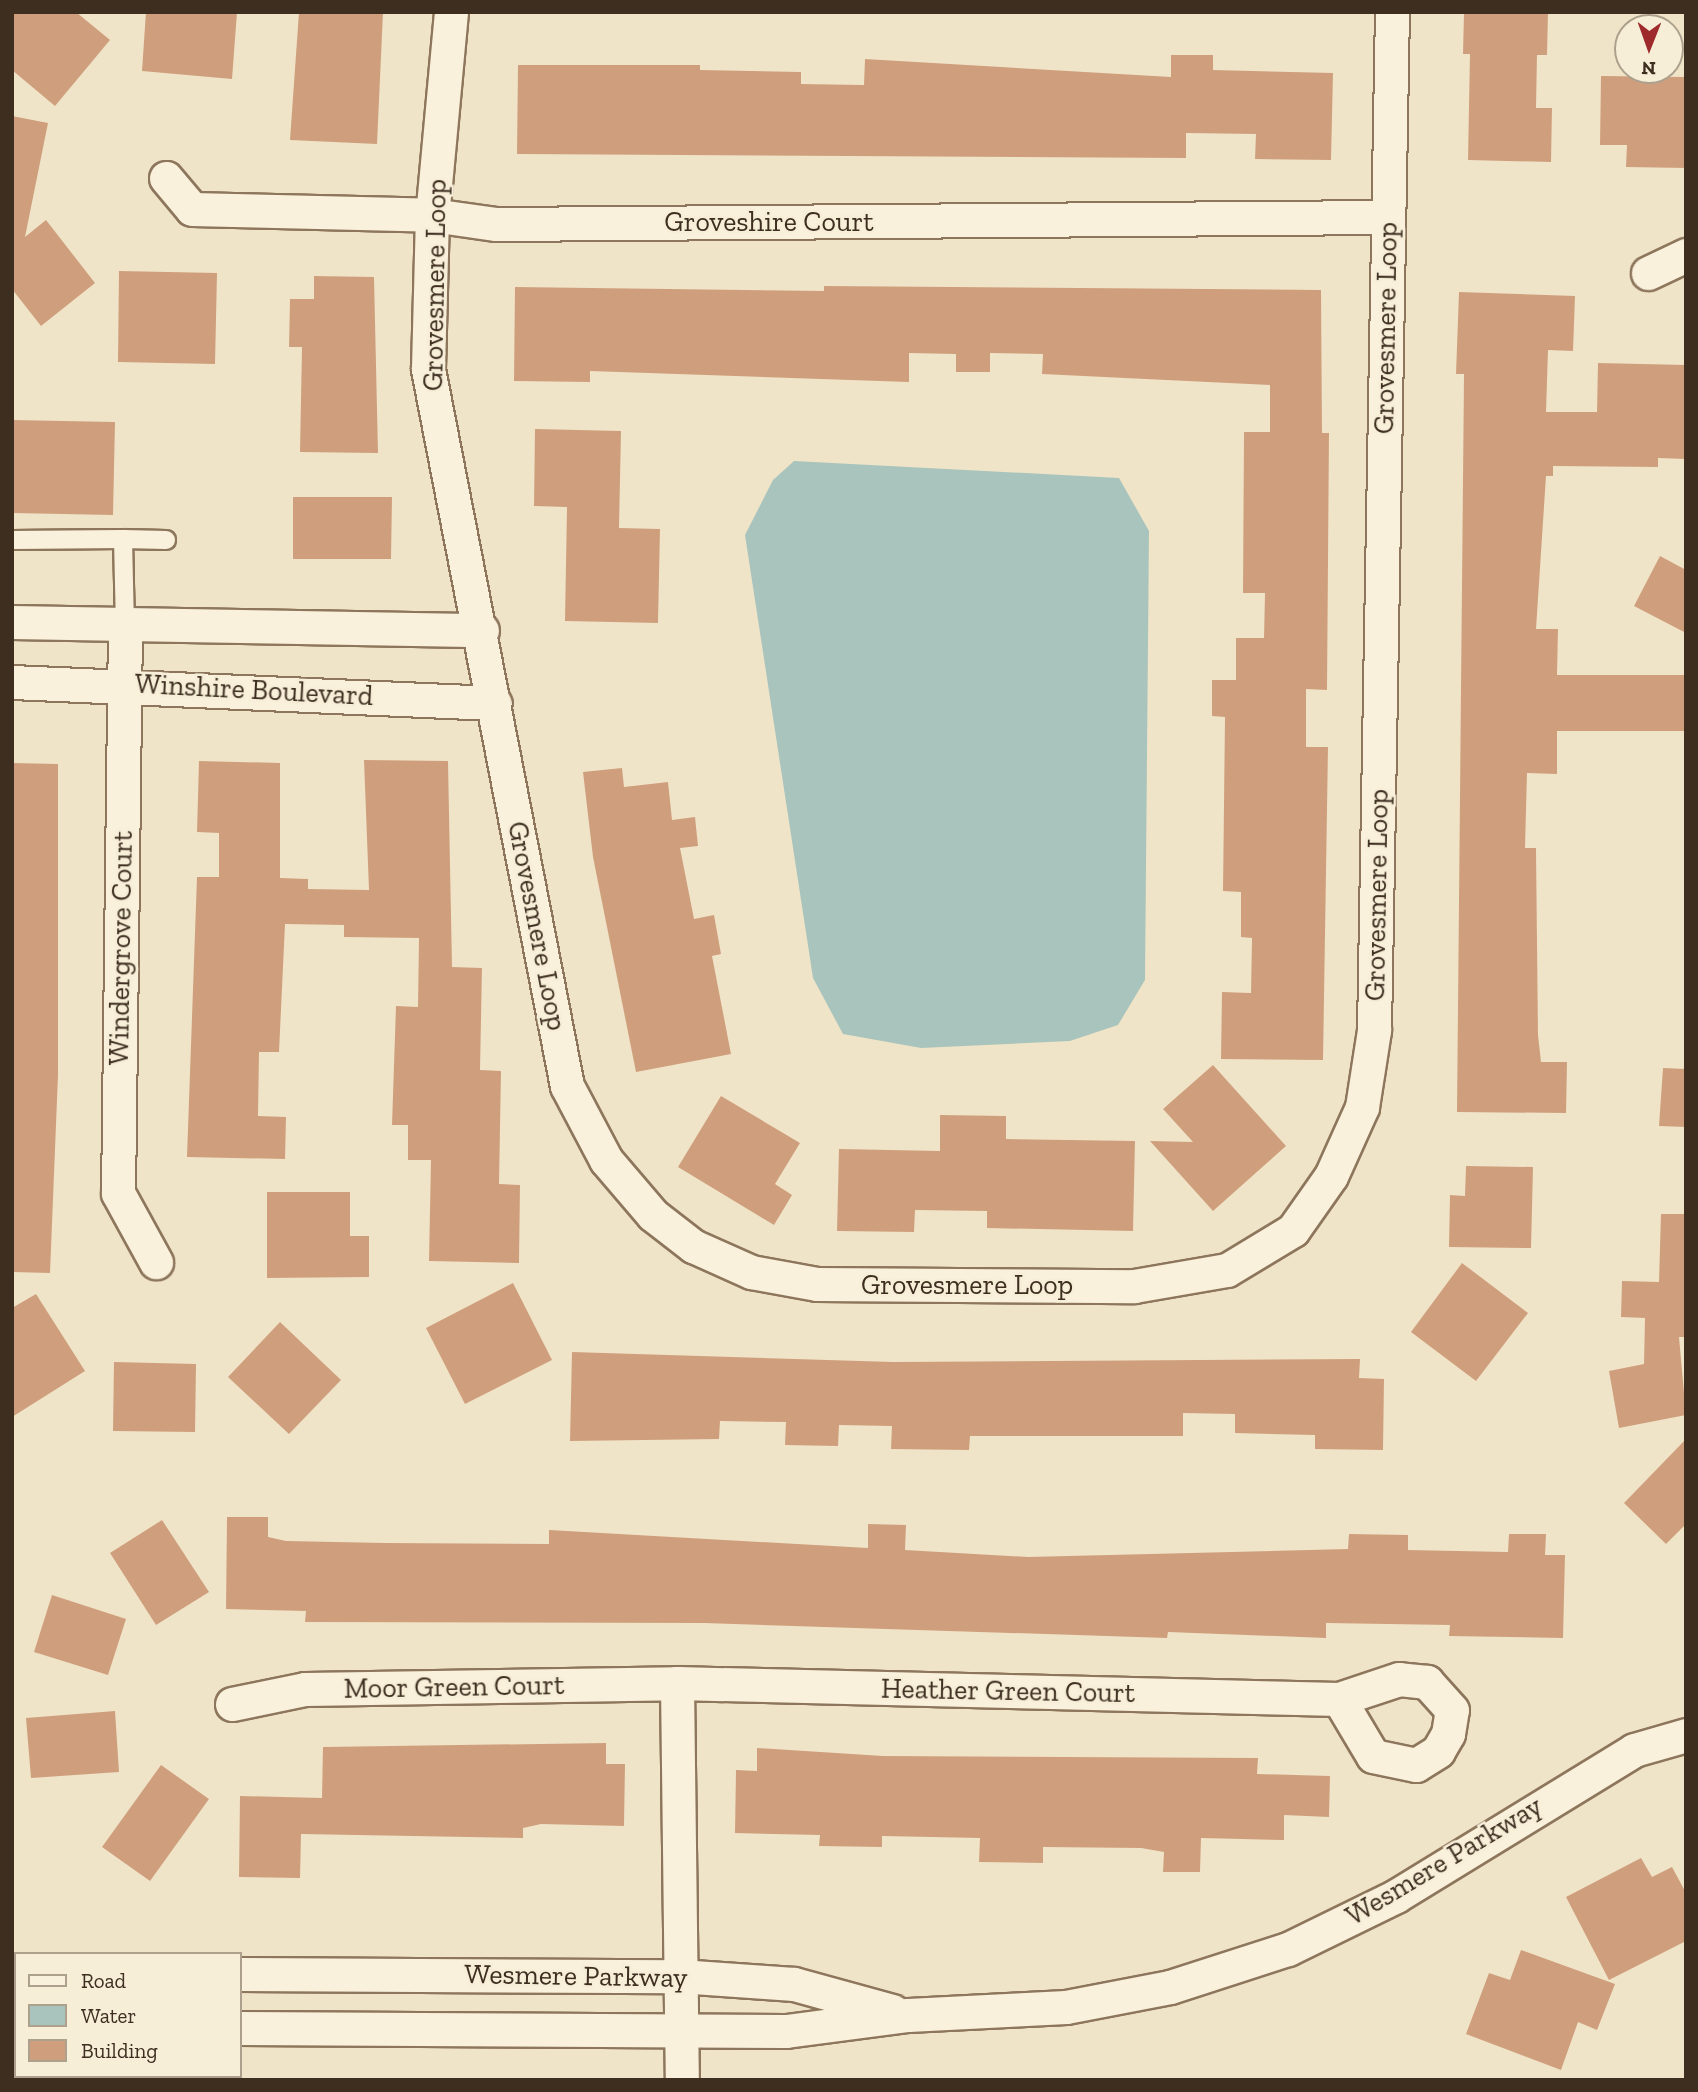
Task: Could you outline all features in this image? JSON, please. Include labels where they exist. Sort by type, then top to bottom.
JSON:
[{"type":"street","name":"Grovesmere Loop","points":[[451,12],[432,215],[428,369],[448,494],[482,630],[567,1086],[606,1160],[653,1215],[693,1246],[751,1272],[817,1284],[1134,1286],[1227,1270],[1293,1230],[1331,1176],[1362,1107],[1372,1043],[1392,12]]},
{"type":"street","name":"Groveshire Court","points":[[166,178],[192,209],[432,215],[496,224],[1388,217]]},
{"type":"street","points":[[1648,273],[1686,255]]},
{"type":"street","points":[[12,622],[482,630]]},
{"type":"street","name":"Windergrove Court","points":[[125,624],[118,1193],[156,1262]]},
{"type":"street","name":"Winshire Boulevard","points":[[12,682],[124,682],[495,703]]},
{"type":"street","points":[[677,1683],[682,2080]]},
{"type":"street","name":"Heather Green Court","points":[[677,1683],[1339,1699]]},
{"type":"street","name":"Moor Green Court","points":[[232,1704],[305,1689],[677,1683]]},
{"type":"street","name":"Wesmere Parkway","points":[[242,2028],[680,2027],[786,2031],[908,2015],[1066,2007],[1170,1987],[1288,1949],[1396,1896],[1634,1749],[1686,1735]]},
{"type":"street","name":"Wesmere Parkway","points":[[242,1974],[679,1976],[794,1984],[908,2015]]},
{"type":"lane","points":[[123,539],[125,624]]},
{"type":"lane","points":[[12,540],[166,540]]},
{"type":"water","points":[[794,461],[1119,478],[1149,531],[1145,980],[1118,1025],[1070,1041],[921,1048],[843,1034],[813,978],[745,535],[773,480]]},
{"type":"building","points":[[12,12],[76,12],[110,40],[55,106],[12,70]]},
{"type":"building","points":[[146,12],[237,12],[232,79],[142,71]]},
{"type":"building","points":[[299,12],[383,12],[377,144],[290,140]]},
{"type":"building","points":[[1464,12],[1548,12],[1547,55],[1537,55],[1536,108],[1552,108],[1551,162],[1468,160],[1470,54],[1463,54]]},
{"type":"building","points":[[1171,55],[1213,55],[1213,70],[1333,73],[1331,160],[1255,159],[1256,134],[1186,133],[1186,158],[517,154],[518,65],[700,65],[700,70],[801,72],[801,84],[864,85],[865,59],[1171,77]]},
{"type":"building","points":[[1601,76],[1614,76],[1614,84],[1684,84],[1686,77],[1686,168],[1626,167],[1627,145],[1600,145]]},
{"type":"building","points":[[12,116],[48,123],[25,237],[46,220],[95,283],[41,326],[12,289]]},
{"type":"building","points":[[119,271],[217,273],[215,364],[118,362]]},
{"type":"building","points":[[314,276],[374,277],[378,453],[300,452],[302,347],[289,347],[290,299],[314,299]]},
{"type":"building","points":[[824,286],[1321,290],[1322,433],[1329,433],[1327,690],[1306,689],[1306,747],[1328,747],[1323,1060],[1221,1059],[1222,992],[1251,993],[1252,938],[1241,937],[1241,892],[1223,891],[1225,717],[1212,716],[1212,680],[1236,680],[1236,638],[1264,638],[1265,593],[1243,593],[1244,432],[1270,432],[1270,385],[1042,374],[1043,354],[990,353],[990,372],[956,372],[956,354],[909,353],[909,382],[590,371],[590,382],[514,381],[515,287],[824,291]]},
{"type":"building","points":[[1459,292],[1575,296],[1573,351],[1548,350],[1546,412],[1597,412],[1598,363],[1686,365],[1686,459],[1658,458],[1658,467],[1553,466],[1553,476],[1546,476],[1536,629],[1558,629],[1557,675],[1686,675],[1686,731],[1557,731],[1557,774],[1527,773],[1525,848],[1536,848],[1538,1035],[1541,1062],[1567,1062],[1566,1113],[1457,1112],[1464,374],[1456,374]]},
{"type":"building","points":[[12,420],[115,422],[113,515],[12,513]]},
{"type":"building","points":[[535,429],[621,431],[619,528],[660,529],[658,623],[565,621],[567,507],[534,506]]},
{"type":"building","points":[[293,497],[392,497],[391,559],[293,559]]},
{"type":"building","points":[[1660,556],[1686,570],[1686,633],[1634,606]]},
{"type":"building","points":[[364,760],[448,761],[452,967],[482,968],[480,1070],[501,1071],[499,1184],[520,1185],[519,1263],[429,1261],[431,1160],[408,1160],[408,1125],[392,1125],[396,1006],[418,1007],[419,938],[344,937],[344,925],[285,924],[279,1052],[259,1052],[258,1116],[286,1117],[285,1159],[187,1157],[197,877],[219,877],[219,833],[197,832],[199,761],[280,763],[280,878],[308,879],[308,889],[369,890]]},
{"type":"building","points":[[12,763],[58,764],[58,1075],[50,1273],[12,1272]]},
{"type":"building","points":[[622,768],[624,787],[668,782],[672,820],[695,817],[698,846],[680,848],[694,919],[714,915],[721,954],[712,956],[731,1054],[636,1072],[593,857],[583,772]]},
{"type":"building","points":[[1213,1065],[1286,1146],[1213,1211],[1150,1141],[1193,1142],[1163,1109]]},
{"type":"building","points":[[1663,1068],[1686,1069],[1686,1127],[1659,1126]]},
{"type":"building","points":[[721,1096],[800,1143],[775,1184],[792,1195],[774,1225],[678,1167]]},
{"type":"building","points":[[940,1115],[1006,1116],[1006,1139],[1135,1141],[1133,1231],[987,1228],[987,1211],[915,1210],[914,1232],[837,1231],[839,1149],[940,1151]]},
{"type":"building","points":[[1466,1166],[1533,1167],[1531,1248],[1449,1247],[1450,1195],[1465,1196]]},
{"type":"building","points":[[267,1192],[350,1192],[350,1236],[369,1236],[369,1277],[267,1278]]},
{"type":"building","points":[[1661,1214],[1686,1214],[1686,1337],[1679,1337],[1686,1415],[1619,1428],[1609,1371],[1644,1364],[1645,1318],[1621,1317],[1622,1281],[1659,1282]]},
{"type":"building","points":[[1462,1263],[1528,1313],[1476,1381],[1411,1332]]},
{"type":"building","points":[[513,1283],[552,1360],[465,1404],[426,1328]]},
{"type":"building","points":[[36,1294],[85,1371],[12,1417],[12,1308]]},
{"type":"building","points":[[280,1322],[341,1380],[289,1434],[228,1377]]},
{"type":"building","points":[[572,1352],[893,1362],[1360,1359],[1359,1378],[1384,1379],[1383,1450],[1315,1449],[1315,1435],[1235,1433],[1235,1414],[1183,1413],[1183,1436],[970,1436],[969,1450],[891,1449],[892,1426],[839,1425],[838,1446],[785,1445],[786,1422],[720,1421],[719,1439],[570,1441]]},
{"type":"building","points":[[114,1362],[196,1364],[195,1432],[113,1431]]},
{"type":"building","points":[[1686,1439],[1686,1524],[1666,1544],[1624,1503]]},
{"type":"building","points":[[227,1517],[268,1517],[268,1537],[286,1541],[386,1543],[549,1544],[549,1530],[868,1548],[868,1524],[906,1525],[905,1550],[1028,1557],[1348,1549],[1349,1534],[1408,1535],[1408,1550],[1508,1552],[1509,1534],[1546,1534],[1545,1555],[1565,1555],[1563,1638],[1449,1636],[1450,1625],[1326,1623],[1326,1638],[1168,1632],[1167,1638],[704,1623],[305,1622],[306,1611],[226,1609]]},
{"type":"building","points":[[162,1520],[209,1592],[156,1625],[110,1553]]},
{"type":"building","points":[[52,1595],[126,1619],[108,1675],[34,1652]]},
{"type":"building","points":[[115,1711],[119,1772],[31,1778],[26,1718]]},
{"type":"building","points":[[606,1743],[606,1764],[625,1764],[624,1826],[541,1824],[523,1828],[523,1838],[301,1834],[300,1878],[239,1877],[240,1796],[322,1798],[323,1747]]},
{"type":"building","points":[[757,1748],[883,1756],[1258,1758],[1257,1774],[1330,1776],[1329,1817],[1284,1815],[1284,1840],[1201,1838],[1200,1872],[1163,1872],[1164,1852],[1141,1848],[1043,1847],[1043,1863],[979,1862],[980,1838],[882,1836],[882,1847],[819,1846],[820,1835],[735,1833],[736,1770],[757,1771]]},
{"type":"building","points":[[161,1765],[209,1799],[150,1881],[102,1847]]},
{"type":"building","points":[[1641,1858],[1652,1877],[1672,1867],[1686,1893],[1686,1941],[1609,1980],[1566,1897]]},
{"type":"building","points":[[1521,1950],[1615,1984],[1597,2030],[1578,2022],[1561,2070],[1466,2034],[1489,1973],[1510,1980]]}]
